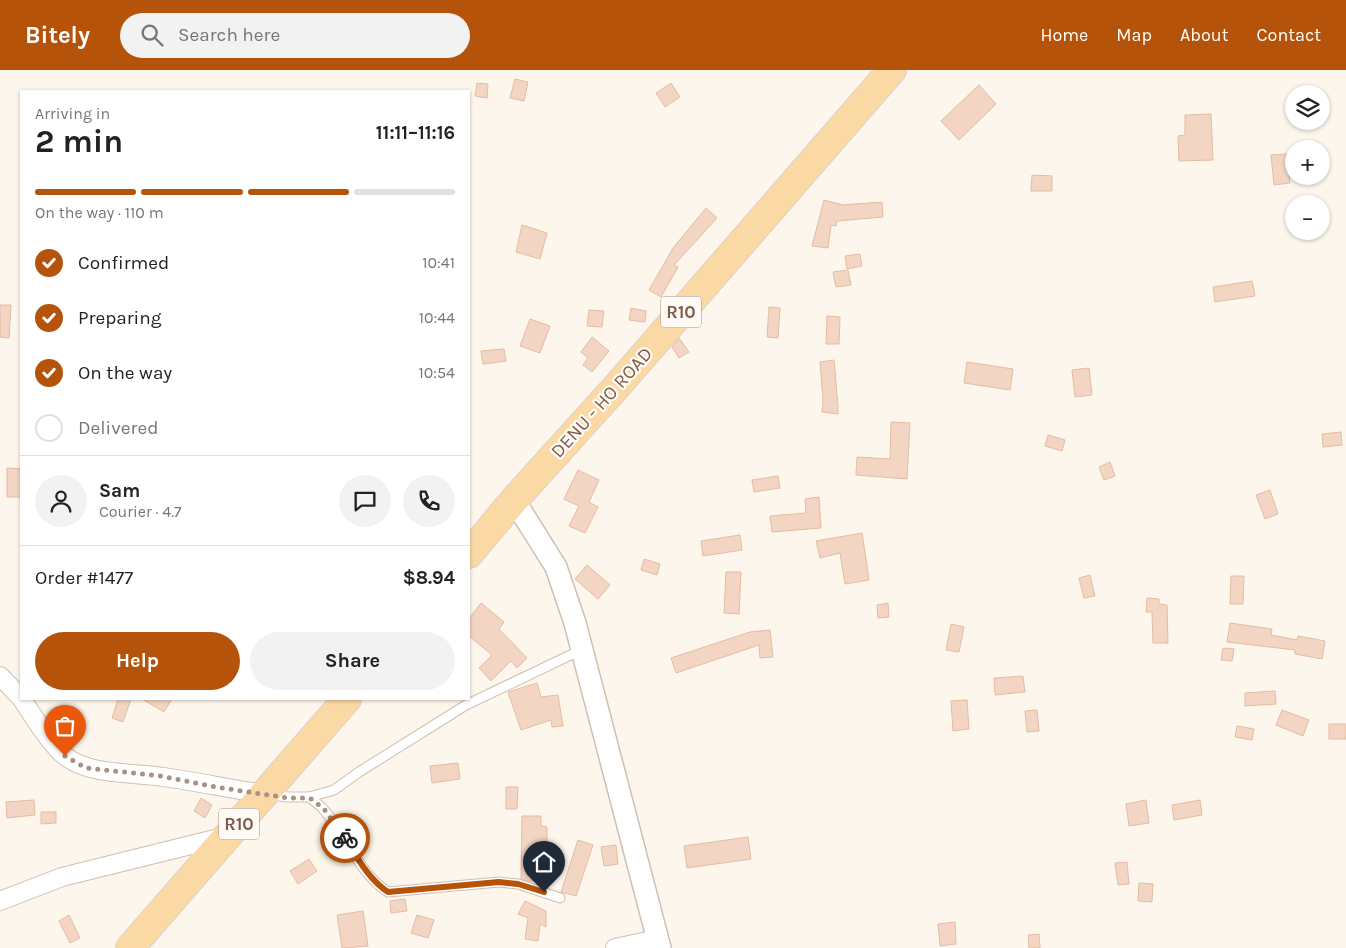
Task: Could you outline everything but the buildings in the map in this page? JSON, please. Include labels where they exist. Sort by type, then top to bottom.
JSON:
[{"type":"main road","name":"DENU - HO ROAD","points":[[470,553],[514,500],[624,378],[892,70]]},
{"type":"main road","name":"R10","points":[[130,948],[346,700]]},
{"type":"street","points":[[514,500],[556,567],[575,623],[659,944],[615,948]]},
{"type":"street","points":[[0,676],[20,696]]},
{"type":"street","points":[[23,700],[42,729],[65,756],[86,768],[161,776],[265,794]]},
{"type":"street","points":[[0,901],[62,877],[227,836]]},
{"type":"lane","points":[[265,794],[288,798],[310,798],[334,790],[359,772],[466,705],[582,650]]},
{"type":"lane","points":[[310,798],[324,809],[368,872],[381,888],[388,892],[499,882],[518,884],[560,898]]},
{"type":"way so far","points":[[65,756],[86,768],[161,776],[288,798],[310,798],[324,809],[345,838]]},
{"type":"route","points":[[345,838],[368,872],[381,888],[388,892],[499,882],[528,886],[544,892]]}]
